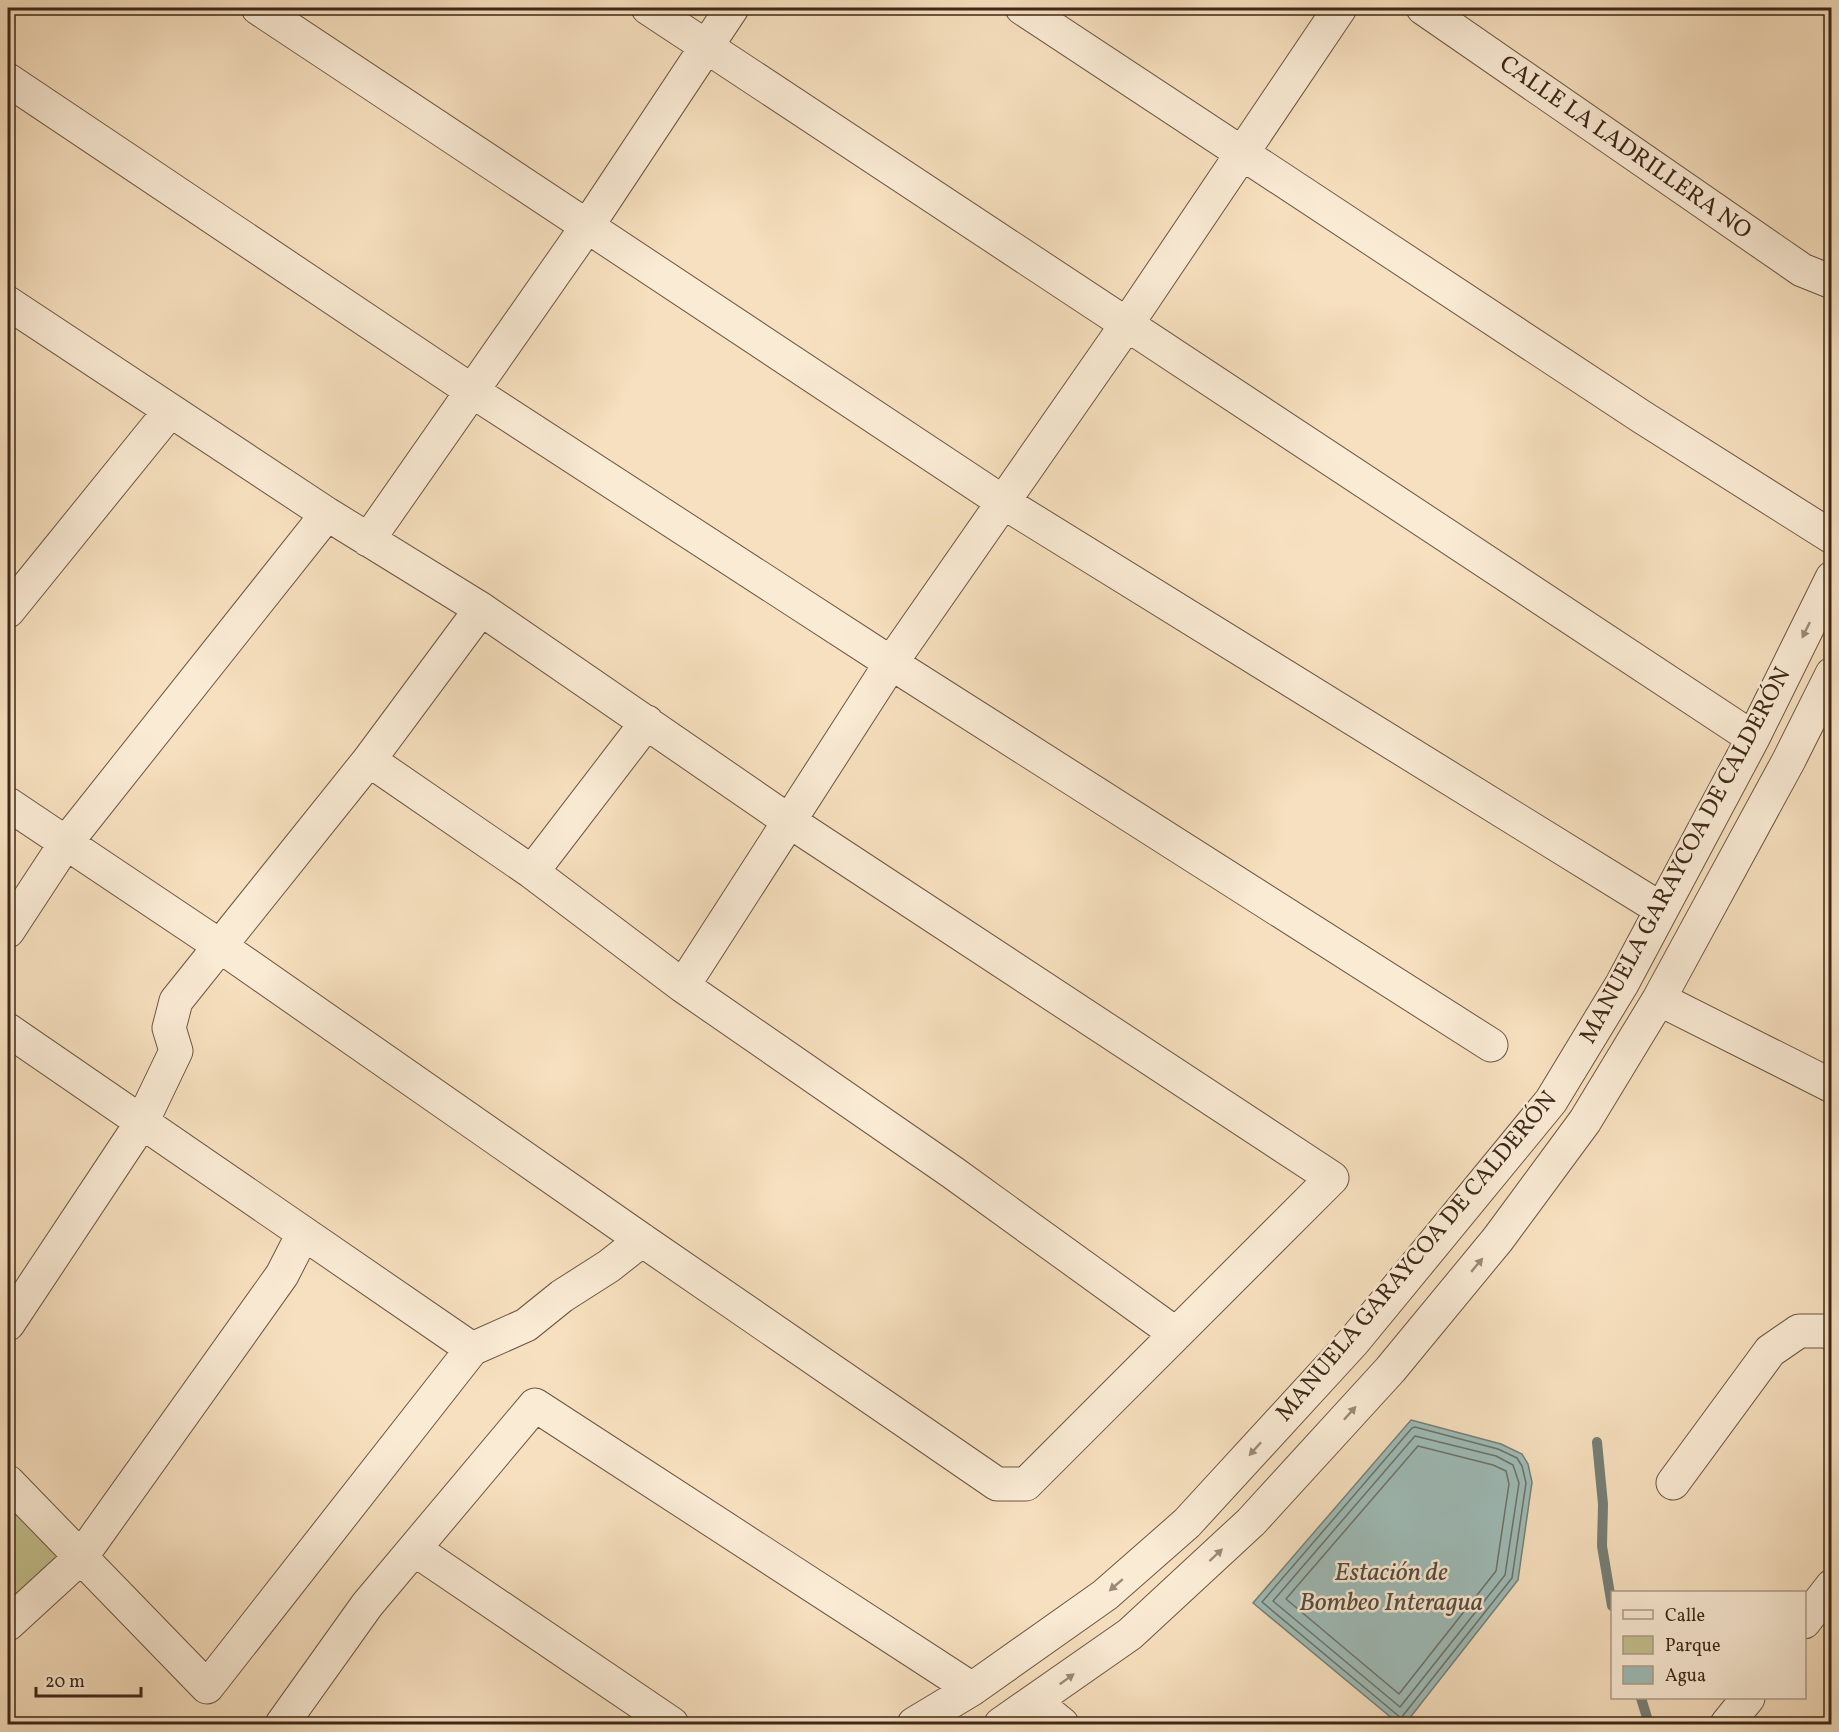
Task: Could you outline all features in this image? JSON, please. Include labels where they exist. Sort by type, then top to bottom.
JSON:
[{"type":"street","points":[[258,8],[1003,502],[1661,909]]},
{"type":"street","points":[[648,8],[1753,738]]},
{"type":"street","points":[[368,540],[588,225],[732,8]]},
{"type":"street","points":[[1022,8],[1642,417],[1832,537]]},
{"type":"street","points":[[683,986],[891,663],[1127,324],[1340,8]]},
{"type":"street","name":"CALLE LA LADRILLERA NO","points":[[1423,8],[1802,270],[1832,282]]},
{"type":"street","points":[[8,80],[472,391],[891,663],[1491,1045]]},
{"type":"street","points":[[8,304],[327,514],[480,609],[789,820],[1332,1178],[1026,1484],[997,1484],[220,946],[8,804]]},
{"type":"street","points":[[8,610],[170,411]]},
{"type":"street","points":[[8,931],[65,844],[327,514]]},
{"type":"street","name":"MANUELA GARAYCOA DE CALDERÓN","points":[[914,1725],[972,1689],[1105,1595],[1187,1523],[1354,1341],[1551,1101],[1622,984],[1753,738],[1832,578]]},
{"type":"street","points":[[8,1324],[142,1122],[176,1051],[169,1028],[176,1002],[369,760],[480,609]]},
{"type":"street","name":"MANUELA GARAYCOA DE CALDERÓN","points":[[1001,1725],[1130,1634],[1251,1522],[1390,1370],[1504,1231],[1585,1121],[1659,999],[1789,760],[1832,674]]},
{"type":"street","points":[[532,872],[647,722]]},
{"type":"street","points":[[369,760],[532,872],[683,986],[952,1172],[1176,1334]]},
{"type":"street","points":[[1659,999],[1832,1086]]},
{"type":"street","points":[[8,1030],[472,1349]]},
{"type":"street","points":[[8,1624],[14,1616],[81,1557],[282,1275],[303,1234]]},
{"type":"street","points":[[8,1482],[207,1687],[472,1349],[526,1325],[562,1296],[609,1266],[642,1240]]},
{"type":"street","points":[[1673,1483],[1770,1351],[1798,1331],[1828,1331],[1832,1334]]},
{"type":"street","points":[[282,1725],[367,1605],[536,1405],[972,1689]]},
{"type":"street","points":[[414,1549],[672,1725]]},
{"type":"street","points":[[1806,1619],[1832,1586]]},
{"type":"street","points":[[1728,1725],[1747,1699]]},
{"type":"street","points":[[1035,1702],[1062,1725]]},
{"type":"green space","points":[[8,1482],[81,1557],[8,1624]]},
{"type":"water","name":"Estación de Bombeo Interagua","points":[[1411,1420],[1501,1444],[1522,1454],[1528,1464],[1532,1482],[1518,1580],[1405,1724],[1399,1724],[1253,1603]]},
{"type":"waterway","points":[[1597,1442],[1603,1504],[1602,1546],[1611,1600]]},
{"type":"waterway","points":[[1641,1699],[1649,1724]]}]
